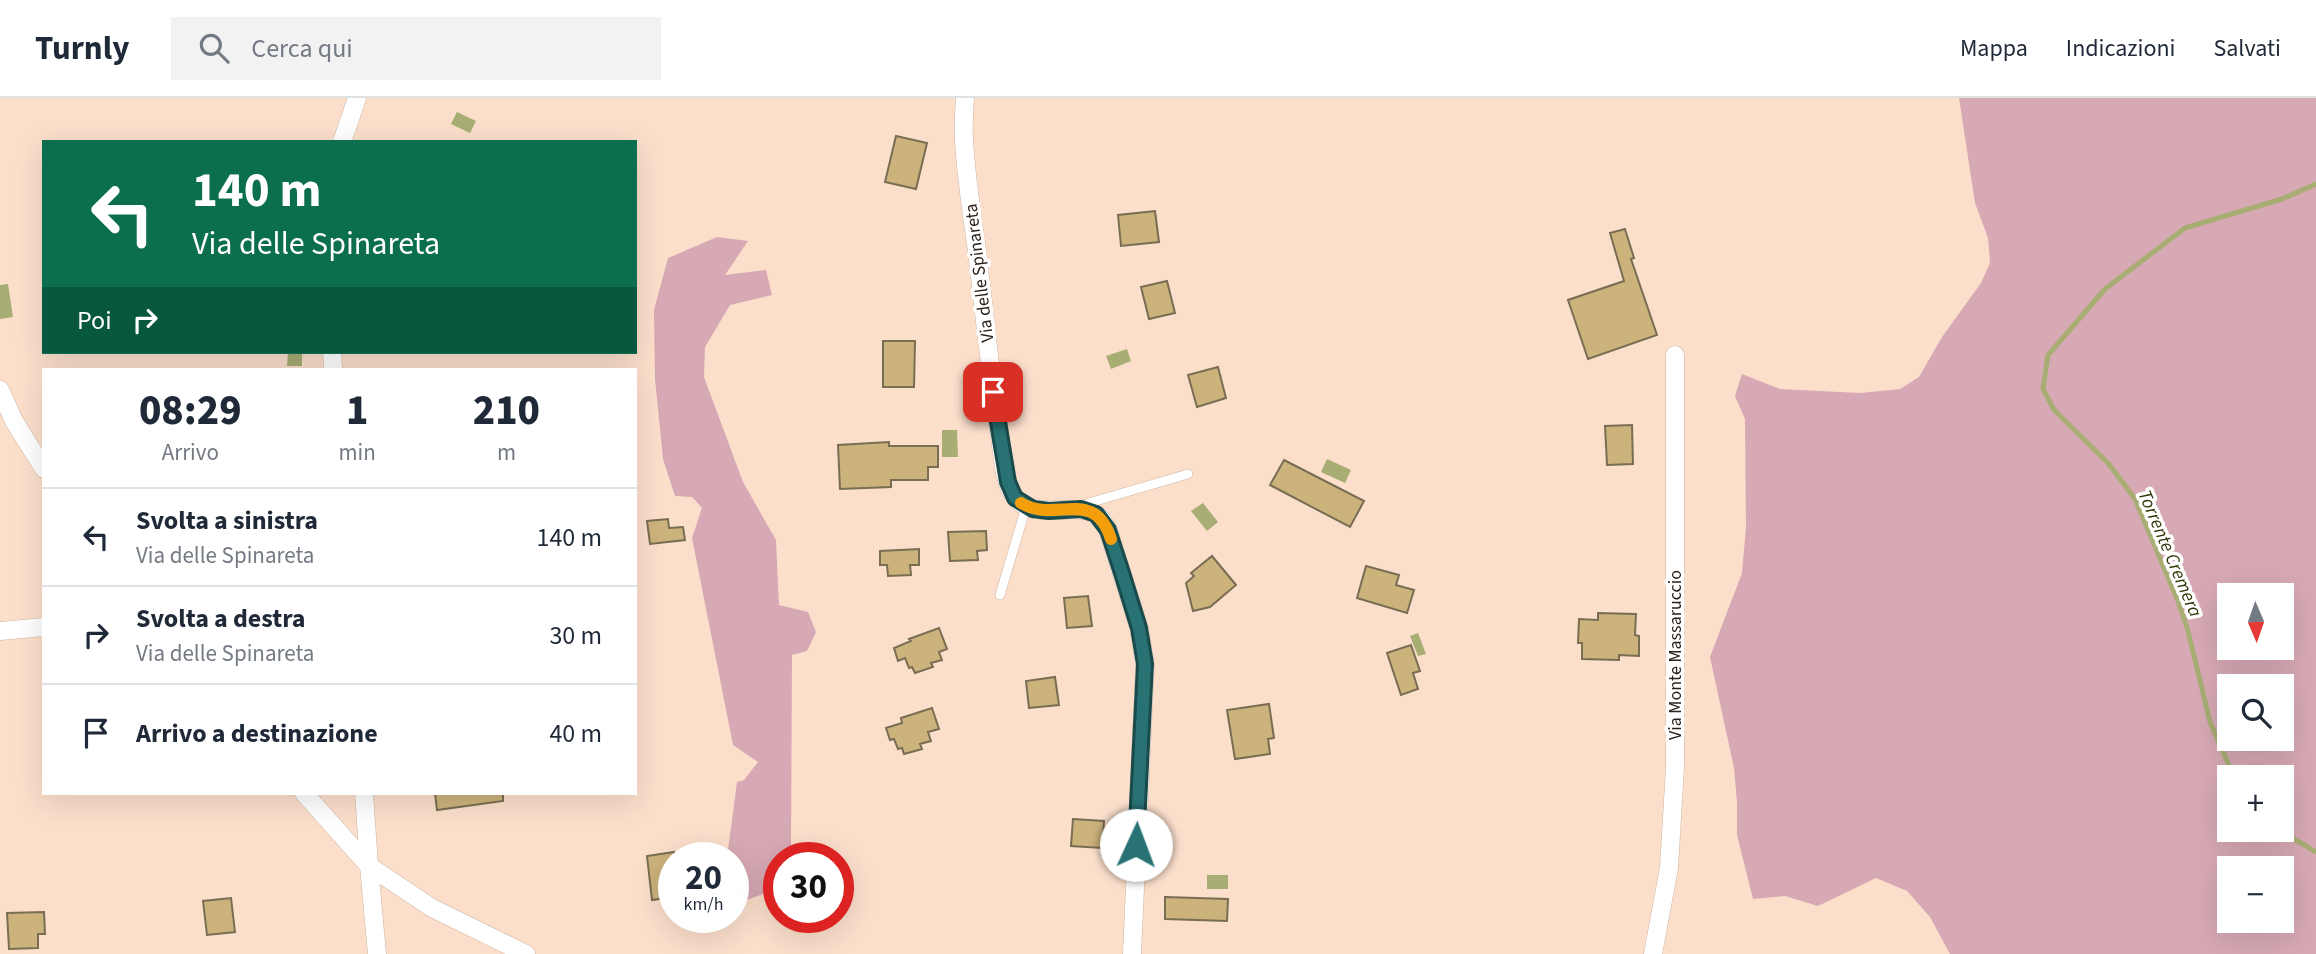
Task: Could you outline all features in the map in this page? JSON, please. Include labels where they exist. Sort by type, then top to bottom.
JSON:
[{"type":"street","points":[[343,140],[358,98]]},
{"type":"street","name":"Via delle Spinareta","points":[[965,98],[964,144],[993,392],[1008,482],[1015,498],[1026,507]]},
{"type":"street","name":"Via Monte Massaruccio","points":[[1653,954],[1669,868],[1675,767],[1675,355]]},
{"type":"street","points":[[0,390],[14,421],[42,466]]},
{"type":"street","points":[[1026,507],[1049,511],[1073,508],[1089,510],[1105,523],[1139,628],[1145,664],[1132,954]]},
{"type":"street","points":[[0,631],[42,627]]},
{"type":"street","points":[[306,795],[369,866],[418,901],[526,954]]},
{"type":"street","points":[[364,795],[377,954]]},
{"type":"lane","points":[[1073,508],[1188,474]]},
{"type":"lane","points":[[1000,595],[1026,507]]},
{"type":"shaded area","points":[[1959,98],[2316,98],[2316,954],[1950,954],[1930,917],[1907,891],[1876,878],[1818,906],[1785,896],[1753,899],[1737,835],[1734,768],[1710,657],[1742,573],[1746,527],[1745,419],[1735,396],[1742,374],[1780,389],[1860,393],[1900,389],[1919,377],[1942,337],[1981,283],[1990,263],[1988,238],[1975,203]]},
{"type":"shaded area","points":[[457,112],[476,121],[470,133],[451,124]]},
{"type":"shaded area","points":[[717,237],[748,241],[725,275],[766,270],[772,295],[730,305],[705,347],[704,377],[743,482],[776,540],[779,605],[808,612],[816,632],[807,651],[792,655],[791,842],[763,842],[763,894],[749,899],[749,842],[729,842],[737,782],[744,780],[758,762],[733,745],[692,538],[702,508],[692,497],[675,496],[663,459],[655,379],[654,310],[668,258]]},
{"type":"shaded area","points":[[8,284],[13,317],[0,319],[0,285]]},
{"type":"shaded area","points":[[1127,349],[1131,361],[1111,369],[1106,356]]},
{"type":"shaded area","points":[[288,354],[302,354],[302,366],[287,366]]},
{"type":"shaded area","points":[[942,430],[957,430],[958,457],[942,457]]},
{"type":"shaded area","points":[[1327,459],[1351,470],[1345,483],[1321,472]]},
{"type":"shaded area","points":[[1203,503],[1218,522],[1207,531],[1191,511]]},
{"type":"shaded area","points":[[1418,633],[1426,654],[1418,656],[1410,636]]},
{"type":"shaded area","points":[[1207,875],[1228,875],[1228,889],[1207,889]]},
{"type":"building","points":[[896,136],[927,143],[916,189],[885,182]]},
{"type":"building","points":[[1155,211],[1159,242],[1121,246],[1118,215]]},
{"type":"building","points":[[1625,229],[1634,258],[1631,259],[1657,335],[1588,359],[1568,300],[1624,281],[1610,233]]},
{"type":"building","points":[[1167,281],[1175,313],[1149,319],[1141,287]]},
{"type":"building","points":[[883,341],[915,341],[914,387],[883,387]]},
{"type":"building","points":[[1218,367],[1226,398],[1197,407],[1188,375]]},
{"type":"building","points":[[1632,425],[1633,464],[1607,465],[1605,426]]},
{"type":"building","points":[[889,442],[889,446],[938,446],[938,467],[928,467],[928,480],[891,480],[891,487],[840,489],[838,445]]},
{"type":"building","points":[[1284,460],[1364,501],[1350,527],[1270,485]]},
{"type":"building","points":[[668,519],[669,528],[683,527],[685,540],[650,544],[647,521]]},
{"type":"building","points":[[986,531],[987,550],[977,551],[978,560],[950,561],[948,532]]},
{"type":"building","points":[[919,549],[919,565],[910,565],[911,575],[888,576],[887,565],[880,565],[880,551]]},
{"type":"building","points":[[1212,556],[1236,585],[1210,607],[1193,611],[1186,583],[1194,576],[1191,573]]},
{"type":"building","points":[[1366,566],[1399,575],[1396,585],[1414,590],[1407,613],[1357,598]]},
{"type":"building","points":[[1088,596],[1092,626],[1067,628],[1064,598]]},
{"type":"building","points":[[1598,613],[1636,614],[1635,635],[1639,636],[1639,656],[1619,655],[1619,660],[1582,659],[1582,643],[1578,643],[1579,619],[1598,620]]},
{"type":"building","points":[[939,628],[947,649],[939,652],[942,660],[931,663],[933,667],[915,673],[912,667],[909,668],[905,658],[898,661],[894,648],[911,641],[909,639]]},
{"type":"building","points":[[1411,645],[1420,671],[1413,673],[1418,689],[1401,695],[1387,653]]},
{"type":"building","points":[[1055,677],[1059,705],[1029,708],[1026,681]]},
{"type":"building","points":[[1269,704],[1274,738],[1268,739],[1270,754],[1235,759],[1227,710]]},
{"type":"building","points":[[932,708],[939,729],[928,732],[931,741],[920,744],[922,749],[904,754],[902,748],[898,749],[894,739],[890,740],[886,728],[902,723],[901,718]]},
{"type":"building","points":[[435,795],[503,795],[503,801],[437,810]]},
{"type":"building","points":[[1073,819],[1104,821],[1102,848],[1071,846]]},
{"type":"building","points":[[658,854],[658,899],[652,900],[647,856]]},
{"type":"building","points":[[1165,897],[1228,899],[1227,921],[1165,919]]},
{"type":"building","points":[[231,898],[235,932],[207,935],[203,901]]},
{"type":"building","points":[[44,912],[45,934],[38,934],[38,948],[9,949],[7,913]]},
{"type":"waterway","name":"Torrente Cremera","points":[[2229,765],[2210,722],[2178,601],[2135,499],[2108,463],[2054,410],[2043,389],[2048,355],[2105,289],[2185,228],[2282,199],[2316,184]]},
{"type":"waterway","name":"Torrente Cremera","points":[[2294,839],[2316,852]]},
{"type":"slow traffic","points":[[1021,503],[1033,509],[1049,511],[1073,508],[1089,510],[1102,519],[1111,539]]},
{"type":"route","points":[[993,392],[1008,482],[1015,498],[1033,509],[1049,511],[1073,508],[1089,510],[1096,514],[1105,523],[1122,573],[1139,628],[1145,664],[1136,845]]}]
